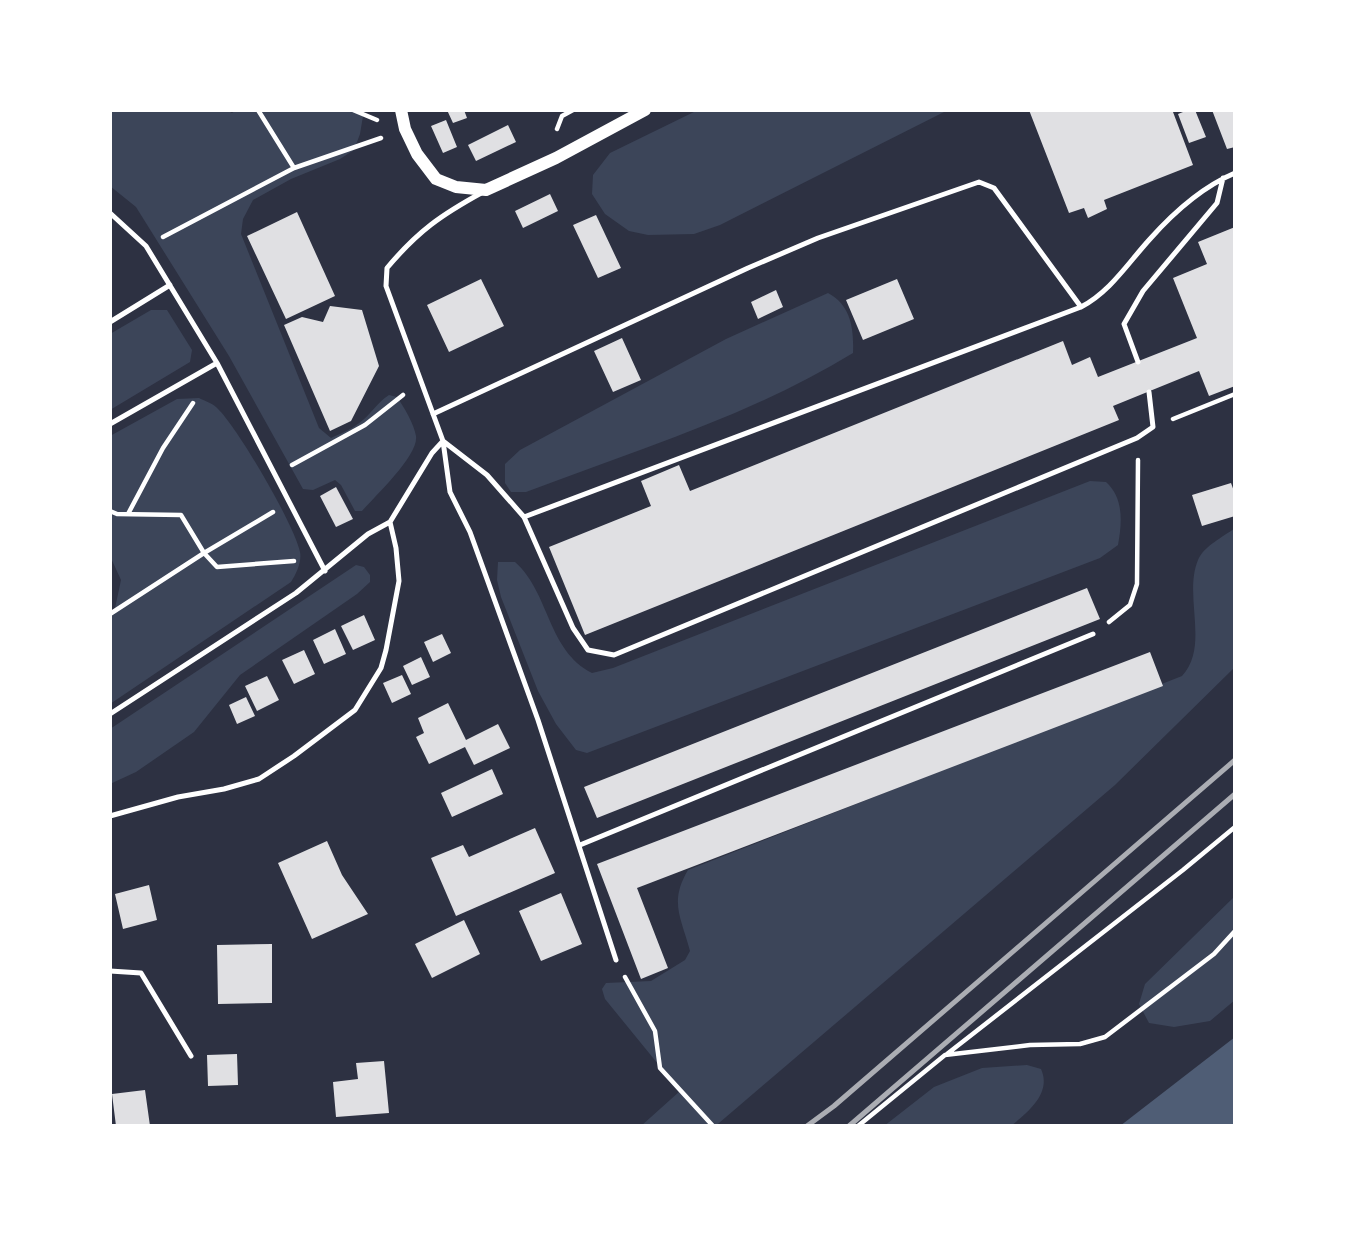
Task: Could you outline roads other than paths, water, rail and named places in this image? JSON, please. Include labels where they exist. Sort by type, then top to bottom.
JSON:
[{"type":"street","points":[[401,110],[405,129],[417,154],[436,179],[456,187],[486,190],[556,158],[645,110]]},
{"type":"lane","points":[[524,517],[1081,307],[1096,299],[1181,209],[1203,190],[1235,173]]},
{"type":"lane","points":[[1138,362],[1124,324],[1143,291],[1217,203],[1223,178]]},
{"type":"lane","points":[[433,414],[748,268],[818,239],[979,182],[994,188],[1081,307]]},
{"type":"lane","points":[[486,190],[453,208],[424,229],[387,268],[386,286],[443,442],[450,492],[470,532],[538,720],[616,960]]},
{"type":"lane","points":[[110,213],[146,246],[217,363],[325,570]]},
{"type":"lane","points":[[110,322],[170,285]]},
{"type":"lane","points":[[110,424],[217,363]]},
{"type":"lane","points":[[443,442],[487,475],[524,517],[573,628],[588,650],[614,655],[1138,438],[1153,427],[1149,392]]},
{"type":"lane","points":[[110,713],[296,593],[368,534],[390,522],[432,453],[443,442]]},
{"type":"lane","points":[[110,816],[259,779],[355,710],[381,668],[399,581],[390,522]]},
{"type":"lane","points":[[580,845],[1093,634]]},
{"type":"lane","points":[[110,971],[141,973],[191,1056]]},
{"type":"railway","points":[[807,1126],[834,1106],[1235,760]]},
{"type":"railway","points":[[849,1126],[1235,794]]}]
